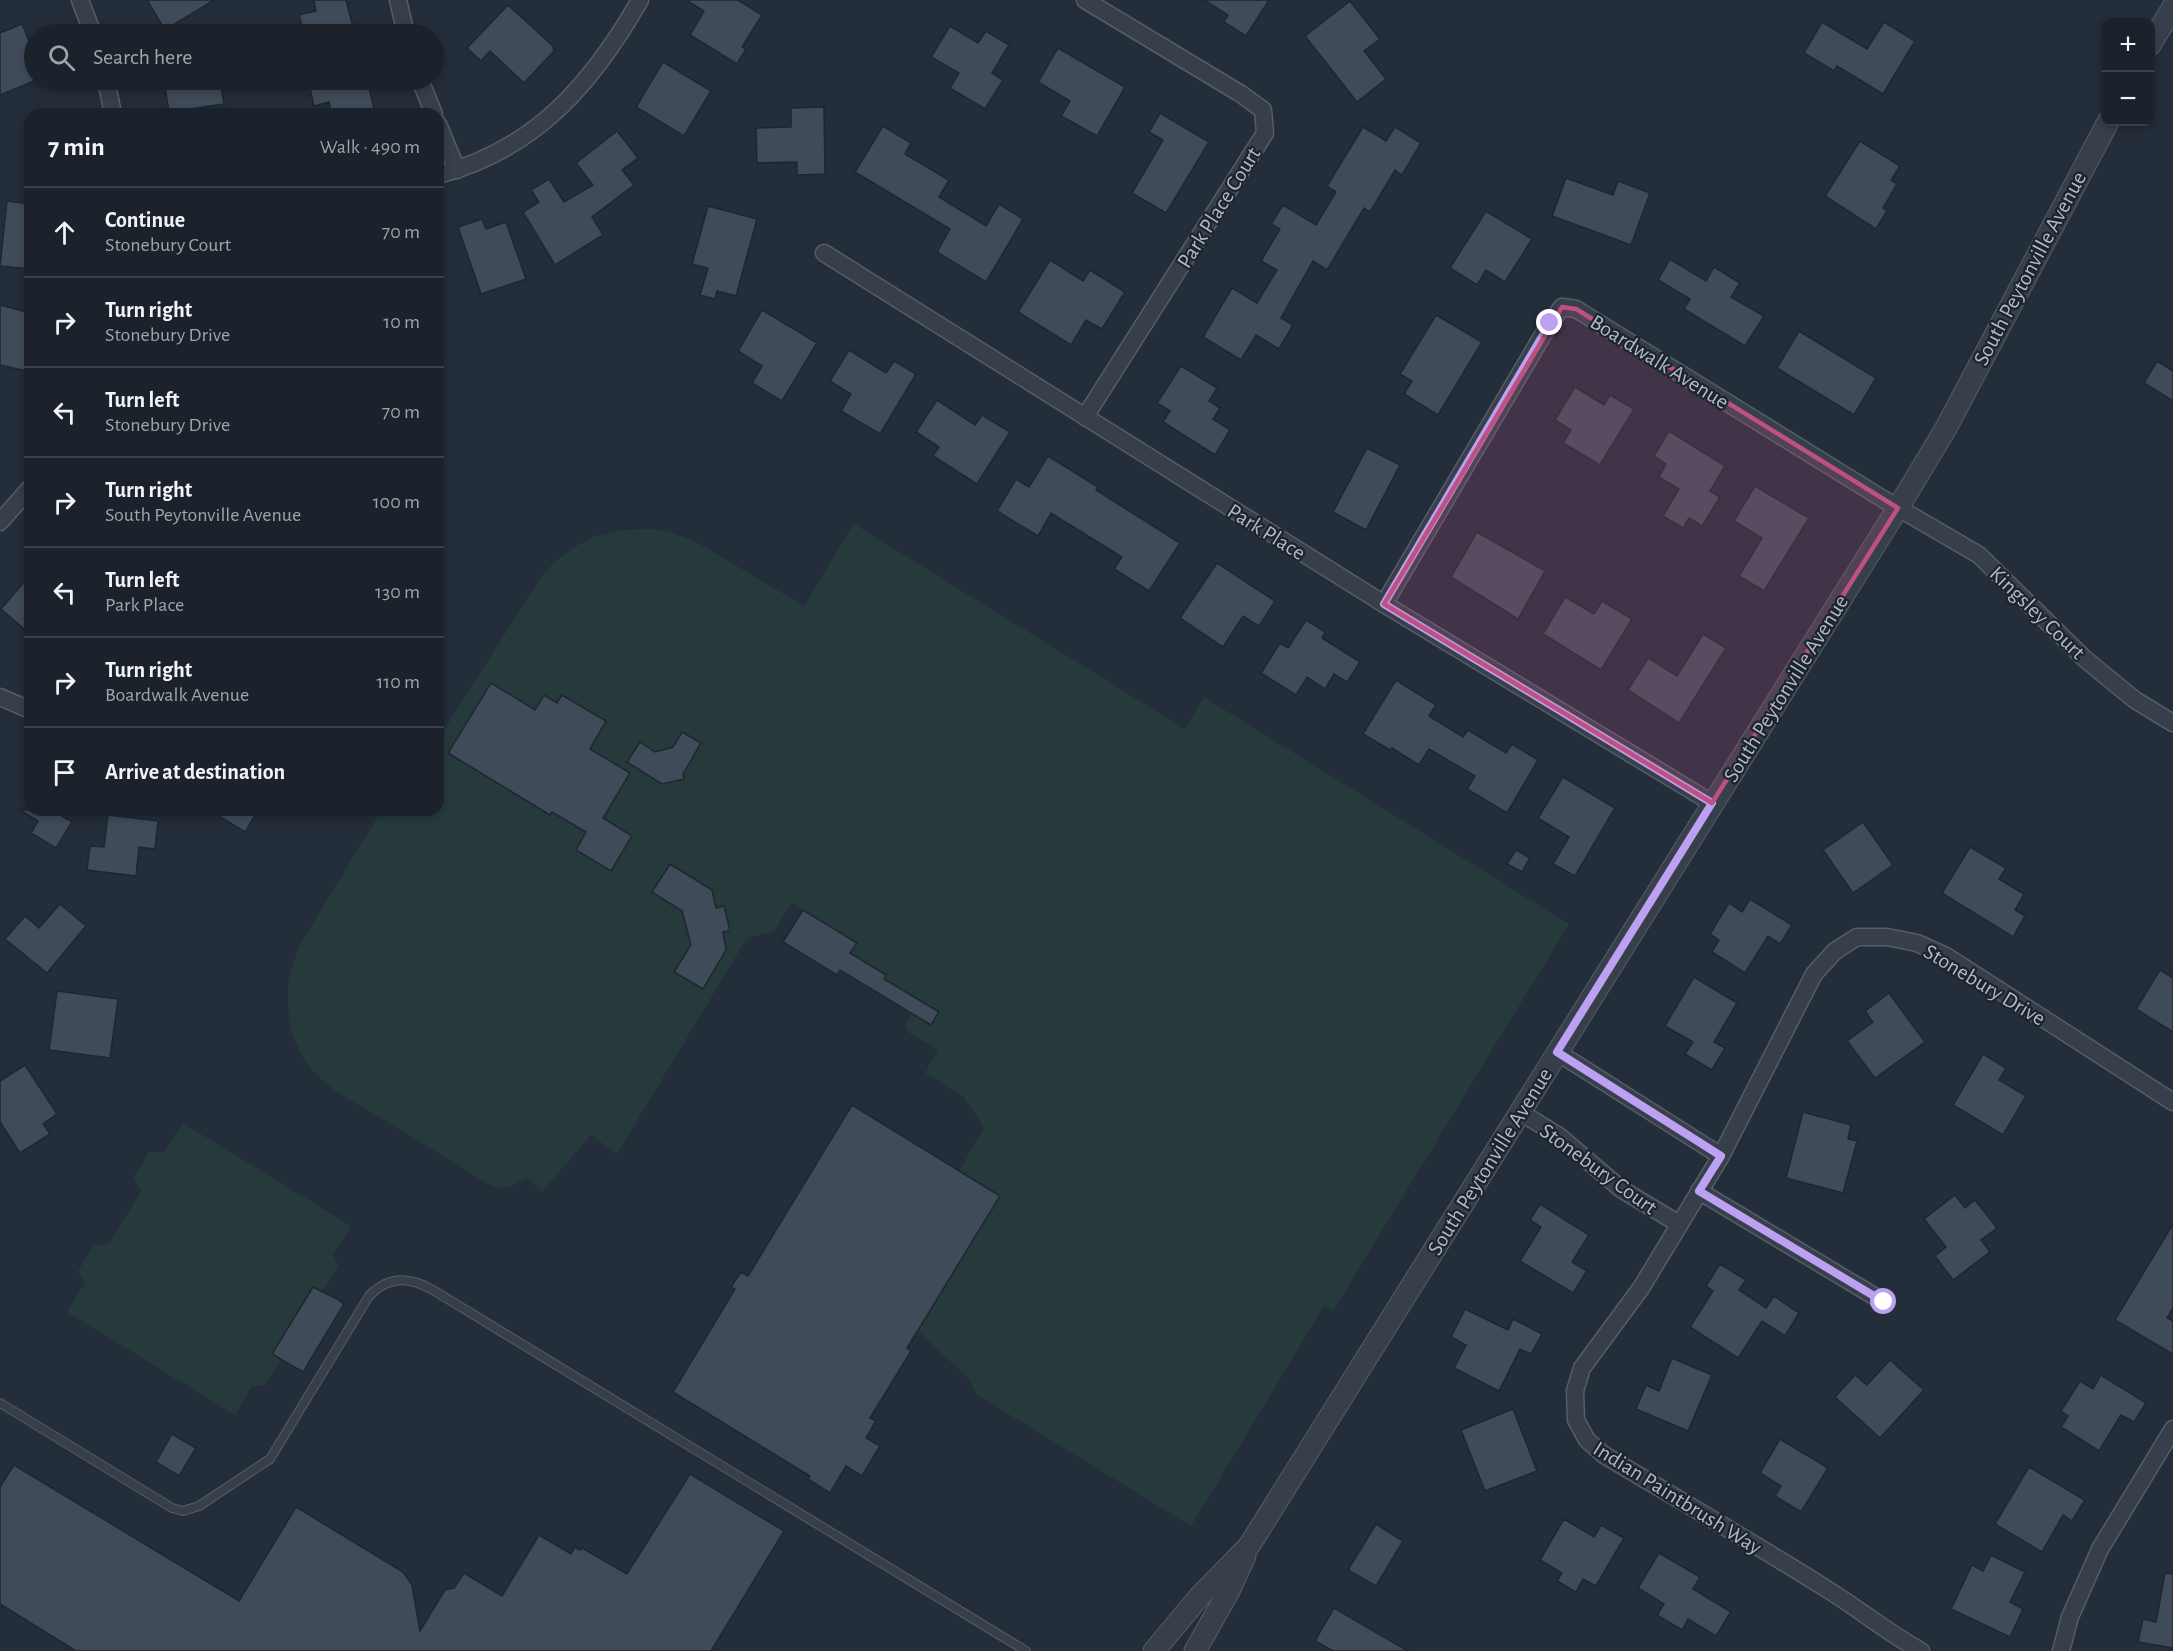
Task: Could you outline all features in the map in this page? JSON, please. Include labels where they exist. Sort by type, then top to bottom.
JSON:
[{"type":"street","points":[[80,0],[89,24]]},
{"type":"street","points":[[398,0],[404,24]]},
{"type":"street","points":[[444,173],[500,151],[533,131],[559,110],[616,41],[640,0]]},
{"type":"street","name":"Park Place Court","points":[[1085,0],[1241,94],[1263,110],[1265,133],[1085,417]]},
{"type":"street","points":[[2155,38],[2173,7]]},
{"type":"street","points":[[108,90],[112,108]]},
{"type":"street","points":[[424,90],[432,108]]},
{"type":"street","name":"South Peytonville Avenue","points":[[1195,1651],[1229,1591],[1249,1546],[1946,428],[2084,163],[2106,126]]},
{"type":"street","points":[[444,139],[457,170]]},
{"type":"street","name":"Park Place","points":[[825,254],[1384,604],[1712,803]]},
{"type":"street","name":"Boardwalk Avenue","points":[[1384,604],[1550,323],[1562,307],[1576,309],[1898,508]]},
{"type":"street","points":[[0,522],[24,495]]},
{"type":"street","name":"Kingsley Court","points":[[1898,508],[1979,555],[2094,666],[2135,700],[2173,723]]},
{"type":"street","points":[[0,697],[24,707]]},
{"type":"street","name":"Stonebury Drive","points":[[1699,1191],[1721,1156],[1814,974],[1834,951],[1857,938],[1887,937],[1917,943],[1946,956],[2173,1102]]},
{"type":"street","points":[[1557,1052],[1721,1156]]},
{"type":"street","name":"Stonebury Court","points":[[1520,1112],[1558,1136],[1621,1189],[1679,1224]]},
{"type":"street","points":[[1699,1191],[1884,1302]]},
{"type":"street","name":"Indian Paintbrush Way","points":[[1699,1191],[1641,1288],[1582,1368],[1575,1391],[1576,1420],[1587,1440],[1604,1455],[1825,1588],[1872,1618],[1900,1640],[1921,1651]]},
{"type":"street","points":[[2061,1651],[2070,1617],[2100,1549],[2173,1429]]},
{"type":"street","name":"South Peytonville Avenue","points":[[1154,1651],[1199,1597],[1249,1546]]},
{"type":"lane","points":[[0,1403],[172,1508],[188,1510],[199,1506],[270,1459],[363,1304],[375,1289],[399,1279],[415,1281],[1026,1651]]},
{"type":"highlighted area","points":[[1562,307],[1576,309],[1898,508],[1712,803],[1384,604]]},
{"type":"green space","points":[[854,524],[1185,729],[1204,697],[1569,924],[1333,1311],[1324,1306],[1191,1526],[977,1395],[969,1379],[919,1332],[918,1330],[1000,1196],[959,1171],[984,1128],[963,1096],[925,1073],[938,1050],[908,1032],[905,1025],[914,1010],[914,997],[884,979],[885,975],[868,964],[846,960],[856,942],[792,903],[774,931],[747,938],[617,1154],[591,1135],[542,1192],[526,1177],[509,1187],[500,1188],[490,1185],[349,1100],[313,1070],[294,1037],[289,1018],[289,980],[301,943],[378,816],[444,816],[444,730],[540,579],[555,561],[593,537],[621,530],[668,531],[695,541],[804,606]]},
{"type":"green space","points":[[183,1123],[351,1226],[333,1254],[338,1266],[323,1290],[310,1292],[276,1349],[280,1362],[265,1385],[252,1387],[235,1415],[67,1312],[85,1283],[78,1271],[93,1246],[109,1244],[141,1191],[134,1177],[149,1152],[165,1152]]},
{"type":"building","points":[[147,0],[214,0],[175,24],[161,24]]},
{"type":"building","points":[[314,0],[346,0],[352,24],[301,24],[299,15],[316,11]]},
{"type":"building","points":[[686,0],[738,0],[762,15],[742,47],[746,49],[737,64],[690,35],[704,11]]},
{"type":"building","points":[[1204,0],[1269,0],[1246,36],[1224,22],[1228,15]]},
{"type":"building","points":[[1350,1],[1380,39],[1364,51],[1386,79],[1357,102],[1305,36]]},
{"type":"building","points":[[508,5],[552,45],[554,51],[524,83],[490,51],[481,61],[467,48]]},
{"type":"building","points":[[1822,22],[1867,49],[1884,22],[1915,41],[1883,94],[1837,66],[1834,71],[1804,53]]},
{"type":"building","points":[[22,24],[24,29],[24,85],[0,95],[0,33]]},
{"type":"building","points":[[950,26],[978,43],[986,31],[1009,45],[992,73],[1003,80],[985,109],[950,88],[959,73],[931,57]]},
{"type":"building","points":[[1058,48],[1125,87],[1097,136],[1061,116],[1070,101],[1038,82]]},
{"type":"building","points":[[663,62],[711,91],[684,136],[636,107]]},
{"type":"building","points":[[166,90],[222,90],[224,104],[196,108],[168,108]]},
{"type":"building","points":[[310,90],[370,90],[374,108],[330,108],[329,102],[314,106]]},
{"type":"building","points":[[824,107],[825,174],[797,175],[797,162],[757,163],[756,128],[791,127],[791,108]]},
{"type":"building","points":[[1160,113],[1209,142],[1166,213],[1132,193],[1163,140],[1149,132]]},
{"type":"building","points":[[883,126],[911,143],[905,154],[949,180],[939,197],[986,226],[999,204],[1023,219],[986,282],[937,252],[950,229],[855,172]]},
{"type":"building","points":[[1363,127],[1386,141],[1395,127],[1421,143],[1402,175],[1395,170],[1370,212],[1364,208],[1327,270],[1313,261],[1281,318],[1293,325],[1279,349],[1256,335],[1241,360],[1203,337],[1232,288],[1257,303],[1277,270],[1261,261],[1280,229],[1271,224],[1283,205],[1316,225],[1336,192],[1327,186]]},
{"type":"building","points":[[617,131],[638,158],[622,170],[634,185],[592,217],[603,235],[555,265],[523,212],[539,202],[531,190],[549,179],[564,202],[593,185],[576,163]]},
{"type":"building","points":[[1860,141],[1900,166],[1891,180],[1897,184],[1883,208],[1887,211],[1876,229],[1825,196]]},
{"type":"building","points":[[1566,178],[1613,195],[1618,181],[1650,193],[1631,245],[1552,216]]},
{"type":"building","points":[[7,201],[24,203],[24,268],[0,266]]},
{"type":"building","points":[[708,206],[757,219],[736,296],[717,291],[715,299],[700,295],[708,268],[692,264]]},
{"type":"building","points":[[1486,211],[1532,239],[1505,282],[1486,270],[1477,285],[1450,268]]},
{"type":"building","points":[[482,219],[486,229],[506,222],[526,279],[481,294],[458,227]]},
{"type":"building","points":[[1670,259],[1706,281],[1714,267],[1740,283],[1731,297],[1764,316],[1745,346],[1684,309],[1690,299],[1658,280]]},
{"type":"building","points":[[1050,260],[1083,281],[1090,270],[1125,292],[1102,329],[1086,320],[1071,345],[1018,312]]},
{"type":"building","points":[[0,305],[24,311],[24,371],[0,365]]},
{"type":"building","points":[[762,310],[817,343],[782,401],[752,383],[762,366],[738,351]]},
{"type":"building","points":[[1436,315],[1482,342],[1438,415],[1404,394],[1412,381],[1400,374]]},
{"type":"building","points":[[1799,331],[1876,378],[1854,415],[1777,368]]},
{"type":"building","points":[[849,350],[886,373],[894,361],[916,374],[880,434],[841,411],[851,394],[830,381]]},
{"type":"building","points":[[2157,361],[2173,371],[2173,401],[2144,383]]},
{"type":"building","points":[[1181,366],[1217,388],[1209,401],[1220,408],[1213,419],[1230,430],[1215,455],[1163,422],[1170,411],[1157,403]]},
{"type":"building","points":[[1575,387],[1604,405],[1610,395],[1634,409],[1600,465],[1563,443],[1571,430],[1555,420]]},
{"type":"building","points":[[937,400],[975,425],[982,415],[1010,432],[977,484],[933,456],[939,447],[916,432]]},
{"type":"building","points":[[1669,431],[1725,466],[1710,491],[1720,497],[1702,526],[1689,518],[1683,528],[1663,516],[1679,489],[1659,477],[1666,464],[1654,456]]},
{"type":"building","points":[[1367,448],[1400,465],[1366,530],[1333,512]]},
{"type":"building","points":[[1048,456],[1098,487],[1096,490],[1180,543],[1149,591],[1114,569],[1122,557],[1051,513],[1038,536],[997,511],[1016,479],[1029,487]]},
{"type":"building","points":[[1755,486],[1809,518],[1764,591],[1739,576],[1762,538],[1734,521]]},
{"type":"building","points":[[1477,532],[1545,571],[1518,619],[1451,577]]},
{"type":"building","points":[[1217,563],[1275,601],[1259,626],[1243,616],[1223,647],[1180,618]]},
{"type":"building","points":[[24,582],[24,629],[1,609]]},
{"type":"building","points":[[1565,597],[1594,614],[1602,601],[1632,619],[1601,670],[1543,634]]},
{"type":"building","points":[[1306,620],[1325,632],[1322,638],[1360,662],[1347,682],[1334,674],[1325,689],[1307,677],[1296,695],[1261,673],[1280,643],[1288,648]]},
{"type":"building","points":[[1703,634],[1726,648],[1679,723],[1628,690],[1648,658],[1677,676]]},
{"type":"building","points":[[1396,680],[1436,705],[1429,716],[1463,737],[1468,730],[1506,753],[1512,744],[1538,760],[1507,813],[1467,789],[1475,776],[1429,749],[1419,765],[1363,734]]},
{"type":"building","points":[[491,683],[535,710],[544,695],[557,703],[562,695],[606,721],[590,749],[630,773],[603,818],[632,836],[611,871],[576,850],[586,832],[552,812],[550,815],[448,753]]},
{"type":"building","points":[[682,732],[701,743],[683,774],[684,779],[662,784],[627,762],[640,742],[655,752],[673,747]]},
{"type":"building","points":[[1563,777],[1615,808],[1575,876],[1553,864],[1569,837],[1538,818]]},
{"type":"building","points":[[30,816],[62,816],[72,822],[56,848],[31,833],[38,821]]},
{"type":"building","points":[[108,816],[158,821],[155,849],[139,847],[136,876],[87,870],[90,846],[104,847]]},
{"type":"building","points":[[219,816],[254,816],[245,832]]},
{"type":"building","points":[[1863,822],[1893,865],[1853,893],[1823,850]]},
{"type":"building","points":[[1970,847],[2006,868],[1999,879],[2024,894],[2015,910],[2025,916],[2013,937],[1942,893]]},
{"type":"building","points":[[1516,850],[1530,858],[1522,872],[1507,864]]},
{"type":"building","points":[[670,864],[712,890],[716,908],[724,906],[730,931],[723,932],[726,950],[703,989],[674,972],[691,945],[682,911],[652,892]]},
{"type":"building","points":[[1750,899],[1792,925],[1780,944],[1768,936],[1745,973],[1712,952],[1719,940],[1710,934],[1729,903],[1742,912]]},
{"type":"building","points":[[60,904],[86,926],[47,973],[5,939],[25,916],[39,928]]},
{"type":"building","points":[[803,910],[857,943],[850,953],[886,975],[884,979],[939,1012],[931,1025],[840,970],[837,975],[783,942]]},
{"type":"building","points":[[2160,970],[2173,978],[2173,1032],[2136,1009]]},
{"type":"building","points":[[1694,977],[1737,1003],[1714,1042],[1725,1048],[1712,1070],[1685,1054],[1693,1042],[1665,1026]]},
{"type":"building","points":[[57,991],[118,999],[110,1058],[49,1050]]},
{"type":"building","points":[[1889,993],[1925,1042],[1875,1078],[1847,1041],[1873,1022],[1865,1011]]},
{"type":"building","points":[[1983,1054],[2006,1068],[1999,1080],[2026,1096],[2003,1135],[1953,1105]]},
{"type":"building","points":[[25,1065],[57,1114],[43,1124],[50,1134],[20,1153],[0,1122],[0,1081]]},
{"type":"building","points":[[852,1105],[1000,1196],[907,1348],[911,1351],[870,1418],[876,1421],[866,1438],[880,1446],[862,1476],[846,1466],[830,1493],[808,1479],[810,1476],[673,1392],[735,1289],[731,1287],[741,1272],[748,1276]]},
{"type":"building","points":[[1803,1112],[1851,1125],[1848,1139],[1857,1141],[1843,1193],[1786,1178]]},
{"type":"building","points":[[1955,1195],[1965,1208],[1975,1200],[1997,1228],[1981,1240],[1990,1252],[1953,1280],[1935,1256],[1946,1247],[1924,1219]]},
{"type":"building","points":[[1540,1204],[1589,1235],[1572,1262],[1587,1271],[1573,1293],[1520,1261],[1541,1227],[1530,1220]]},
{"type":"building","points":[[2173,1224],[2173,1308],[2167,1318],[2173,1321],[2173,1354],[2115,1320]]},
{"type":"building","points":[[1720,1264],[1746,1280],[1739,1290],[1766,1308],[1774,1296],[1799,1313],[1785,1336],[1762,1321],[1738,1358],[1690,1327],[1713,1291],[1706,1286]]},
{"type":"building","points":[[313,1287],[344,1304],[303,1372],[272,1354]]},
{"type":"building","points":[[1465,1309],[1508,1330],[1513,1319],[1542,1334],[1531,1354],[1520,1349],[1499,1391],[1454,1368],[1466,1345],[1451,1337]]},
{"type":"building","points":[[1672,1358],[1712,1375],[1688,1431],[1636,1409],[1646,1385],[1659,1391]]},
{"type":"building","points":[[1890,1360],[1924,1390],[1880,1438],[1835,1397],[1855,1375],[1867,1385]]},
{"type":"building","points":[[2101,1375],[2146,1403],[2134,1422],[2121,1415],[2099,1451],[2061,1427],[2068,1416],[2061,1411],[2080,1381],[2093,1389]]},
{"type":"building","points":[[1513,1409],[1537,1471],[1485,1491],[1461,1430]]},
{"type":"building","points":[[172,1434],[196,1448],[179,1476],[156,1462]]},
{"type":"building","points":[[1780,1439],[1828,1468],[1801,1512],[1775,1496],[1781,1486],[1760,1473]]},
{"type":"building","points":[[14,1465],[239,1601],[296,1507],[403,1572],[412,1585],[420,1631],[445,1590],[454,1588],[464,1573],[502,1596],[539,1535],[571,1554],[575,1547],[580,1550],[582,1548],[627,1574],[690,1474],[784,1531],[711,1651],[76,1651],[0,1604],[0,1487]]},
{"type":"building","points":[[2029,1467],[2085,1500],[2072,1521],[2063,1515],[2042,1552],[1995,1524]]},
{"type":"building","points":[[1564,1519],[1594,1537],[1601,1525],[1624,1538],[1596,1586],[1583,1579],[1576,1592],[1557,1581],[1562,1573],[1540,1560]]},
{"type":"building","points":[[1376,1524],[1403,1541],[1376,1586],[1348,1570]]},
{"type":"building","points":[[1659,1553],[1700,1577],[1693,1589],[1731,1612],[1716,1636],[1688,1619],[1682,1630],[1657,1615],[1664,1604],[1638,1588]]},
{"type":"building","points":[[1991,1555],[2025,1572],[2010,1602],[2023,1609],[2010,1637],[1951,1609],[1972,1565],[1983,1571]]},
{"type":"building","points":[[2165,1573],[2173,1574],[2173,1648],[2138,1642],[2143,1619],[2156,1622]]},
{"type":"building","points":[[1334,1608],[1408,1651],[1333,1651],[1315,1641]]},
{"type":"route","points":[[1550,323],[1384,604],[1712,803],[1557,1052],[1721,1156],[1699,1191],[1884,1302]]}]
